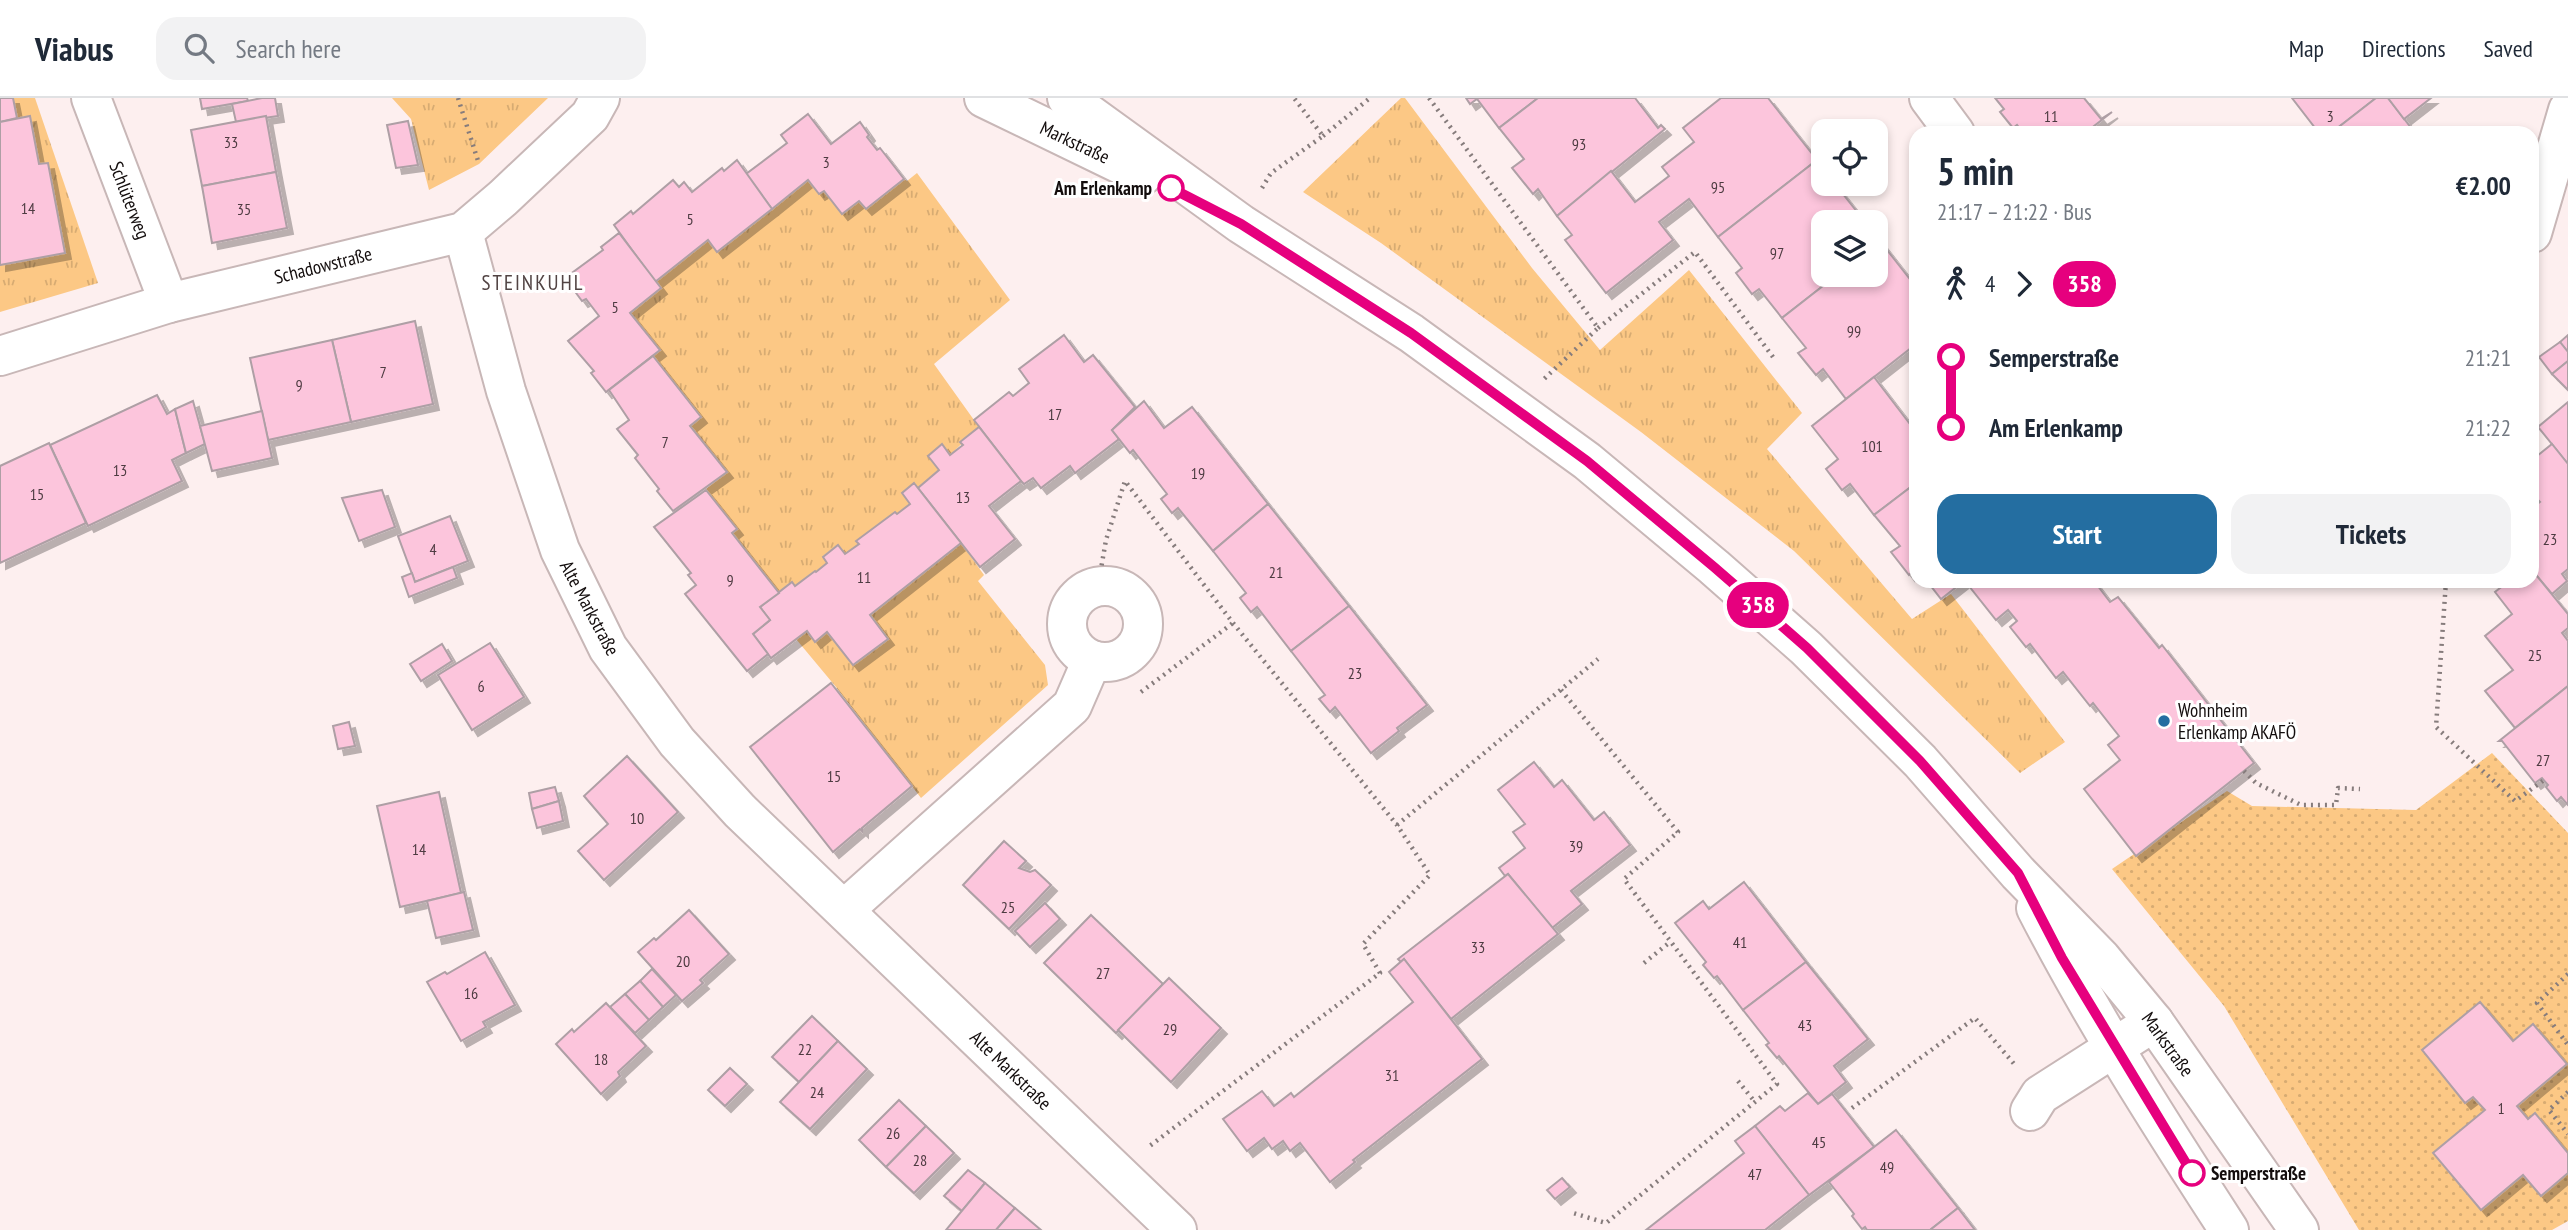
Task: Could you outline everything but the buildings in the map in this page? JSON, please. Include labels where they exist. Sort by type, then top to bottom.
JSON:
[{"type":"street","name":"Schlüterweg","points":[[91,98],[169,303]]},
{"type":"street","name":"Schadowstraße","points":[[0,356],[169,303],[463,232],[590,116],[600,98]]},
{"type":"street","name":"Markstraße","points":[[984,98],[1044,111],[1241,224],[1411,333],[1587,461],[1714,567],[1807,648],[1920,761],[2018,873],[2101,958],[2154,1022],[2299,1230]]},
{"type":"street","name":"Markstraße","points":[[1067,98],[1241,224]]},
{"type":"street","points":[[1929,98],[1950,126]]},
{"type":"street","points":[[2539,209],[2568,110]]},
{"type":"street","name":"Alte Markstraße","points":[[463,232],[506,391],[560,550],[608,648],[677,742],[740,811],[1177,1230]]},
{"type":"street","points":[[1098,586],[1118,587],[1134,599],[1142,617],[1141,637],[1129,653],[1111,662],[1092,660],[1076,649],[1067,631],[1068,611],[1080,594],[1098,586]]},
{"type":"street","points":[[845,909],[1072,706],[1092,660]]},
{"type":"street","name":"Markstraße","points":[[2018,873],[2062,958],[2115,1048],[2229,1230]]},
{"type":"street","points":[[2035,1103],[2154,1022]]},
{"type":"path","points":[[457,98],[477,160],[503,198]]},
{"type":"path","points":[[1294,98],[1323,136]]},
{"type":"path","points":[[1241,224],[1271,173],[1370,98]]},
{"type":"path","points":[[1429,98],[1598,328]]},
{"type":"path","points":[[1514,408],[1598,328],[1695,252],[1773,357]]},
{"type":"path","points":[[1098,586],[1106,540],[1125,481],[1233,623],[1397,825],[1430,875],[1363,944],[1380,973],[1116,1171]]},
{"type":"path","points":[[2446,588],[2436,727],[2515,801],[2544,780]]},
{"type":"path","points":[[1141,692],[1233,623]]},
{"type":"path","points":[[1397,825],[1598,659]]},
{"type":"path","points":[[1561,690],[1678,832],[1624,879],[1777,1084],[1606,1223],[1573,1213]]},
{"type":"path","points":[[2244,771],[2256,783],[2301,805],[2336,806],[2337,788],[2360,789]]},
{"type":"path","points":[[1644,963],[1670,942]]},
{"type":"path","points":[[2568,974],[2536,1003],[2568,1045]]},
{"type":"path","points":[[1853,1108],[1975,1018],[2035,1103]]},
{"type":"path","points":[[1738,1081],[1755,1102]]},
{"type":"path","points":[[2568,1092],[2549,1110],[2568,1134]]},
{"type":"green space","points":[[0,98],[35,98],[98,283],[0,312]]},
{"type":"green space","points":[[392,98],[548,98],[479,164],[429,190],[411,119]]},
{"type":"green space","points":[[1401,98],[1405,98],[1532,268],[1600,350],[1689,270],[1802,413],[1767,449],[1912,619],[1951,594],[2065,742],[2020,773],[1794,551],[1641,432],[1381,243],[1303,192]]},
{"type":"green space","points":[[917,173],[1010,300],[934,364],[979,427],[950,455],[942,444],[928,456],[939,470],[918,488],[914,484],[902,493],[910,504],[857,541],[859,544],[845,554],[837,545],[823,556],[827,563],[795,586],[792,583],[779,593],[732,533],[736,528],[706,489],[727,472],[690,426],[701,416],[653,356],[660,350],[630,313],[660,289],[655,282],[708,240],[718,252],[808,180],[819,194],[824,191],[842,214],[859,201],[866,209],[904,179],[907,181]]},
{"type":"green space","points":[[961,543],[984,575],[978,581],[1045,665],[1048,685],[921,798],[796,639],[807,631],[816,641],[827,632],[854,665],[888,639],[870,615]]},
{"type":"green space","points":[[2492,753],[2568,833],[2568,1221],[2552,1230],[2359,1230],[2224,1006],[2112,869],[2227,791],[2252,806],[2416,810]]},
{"type":"bus line","name":"358","points":[[1171,188],[1241,224],[1411,333],[1587,461],[1714,567],[1855,694],[1920,761],[2018,873],[2062,958],[2192,1173]]},
{"type":"place","name":"Am Erlenkamp","points":[[1171,188]]},
{"type":"place","name":"Wohnheim Erlenkamp AKAFÖ","points":[[2164,721]]},
{"type":"place","name":"Semperstraße","points":[[2192,1173]]},
{"type":"district","name":"STEINKUHL","points":[[533,282]]}]
